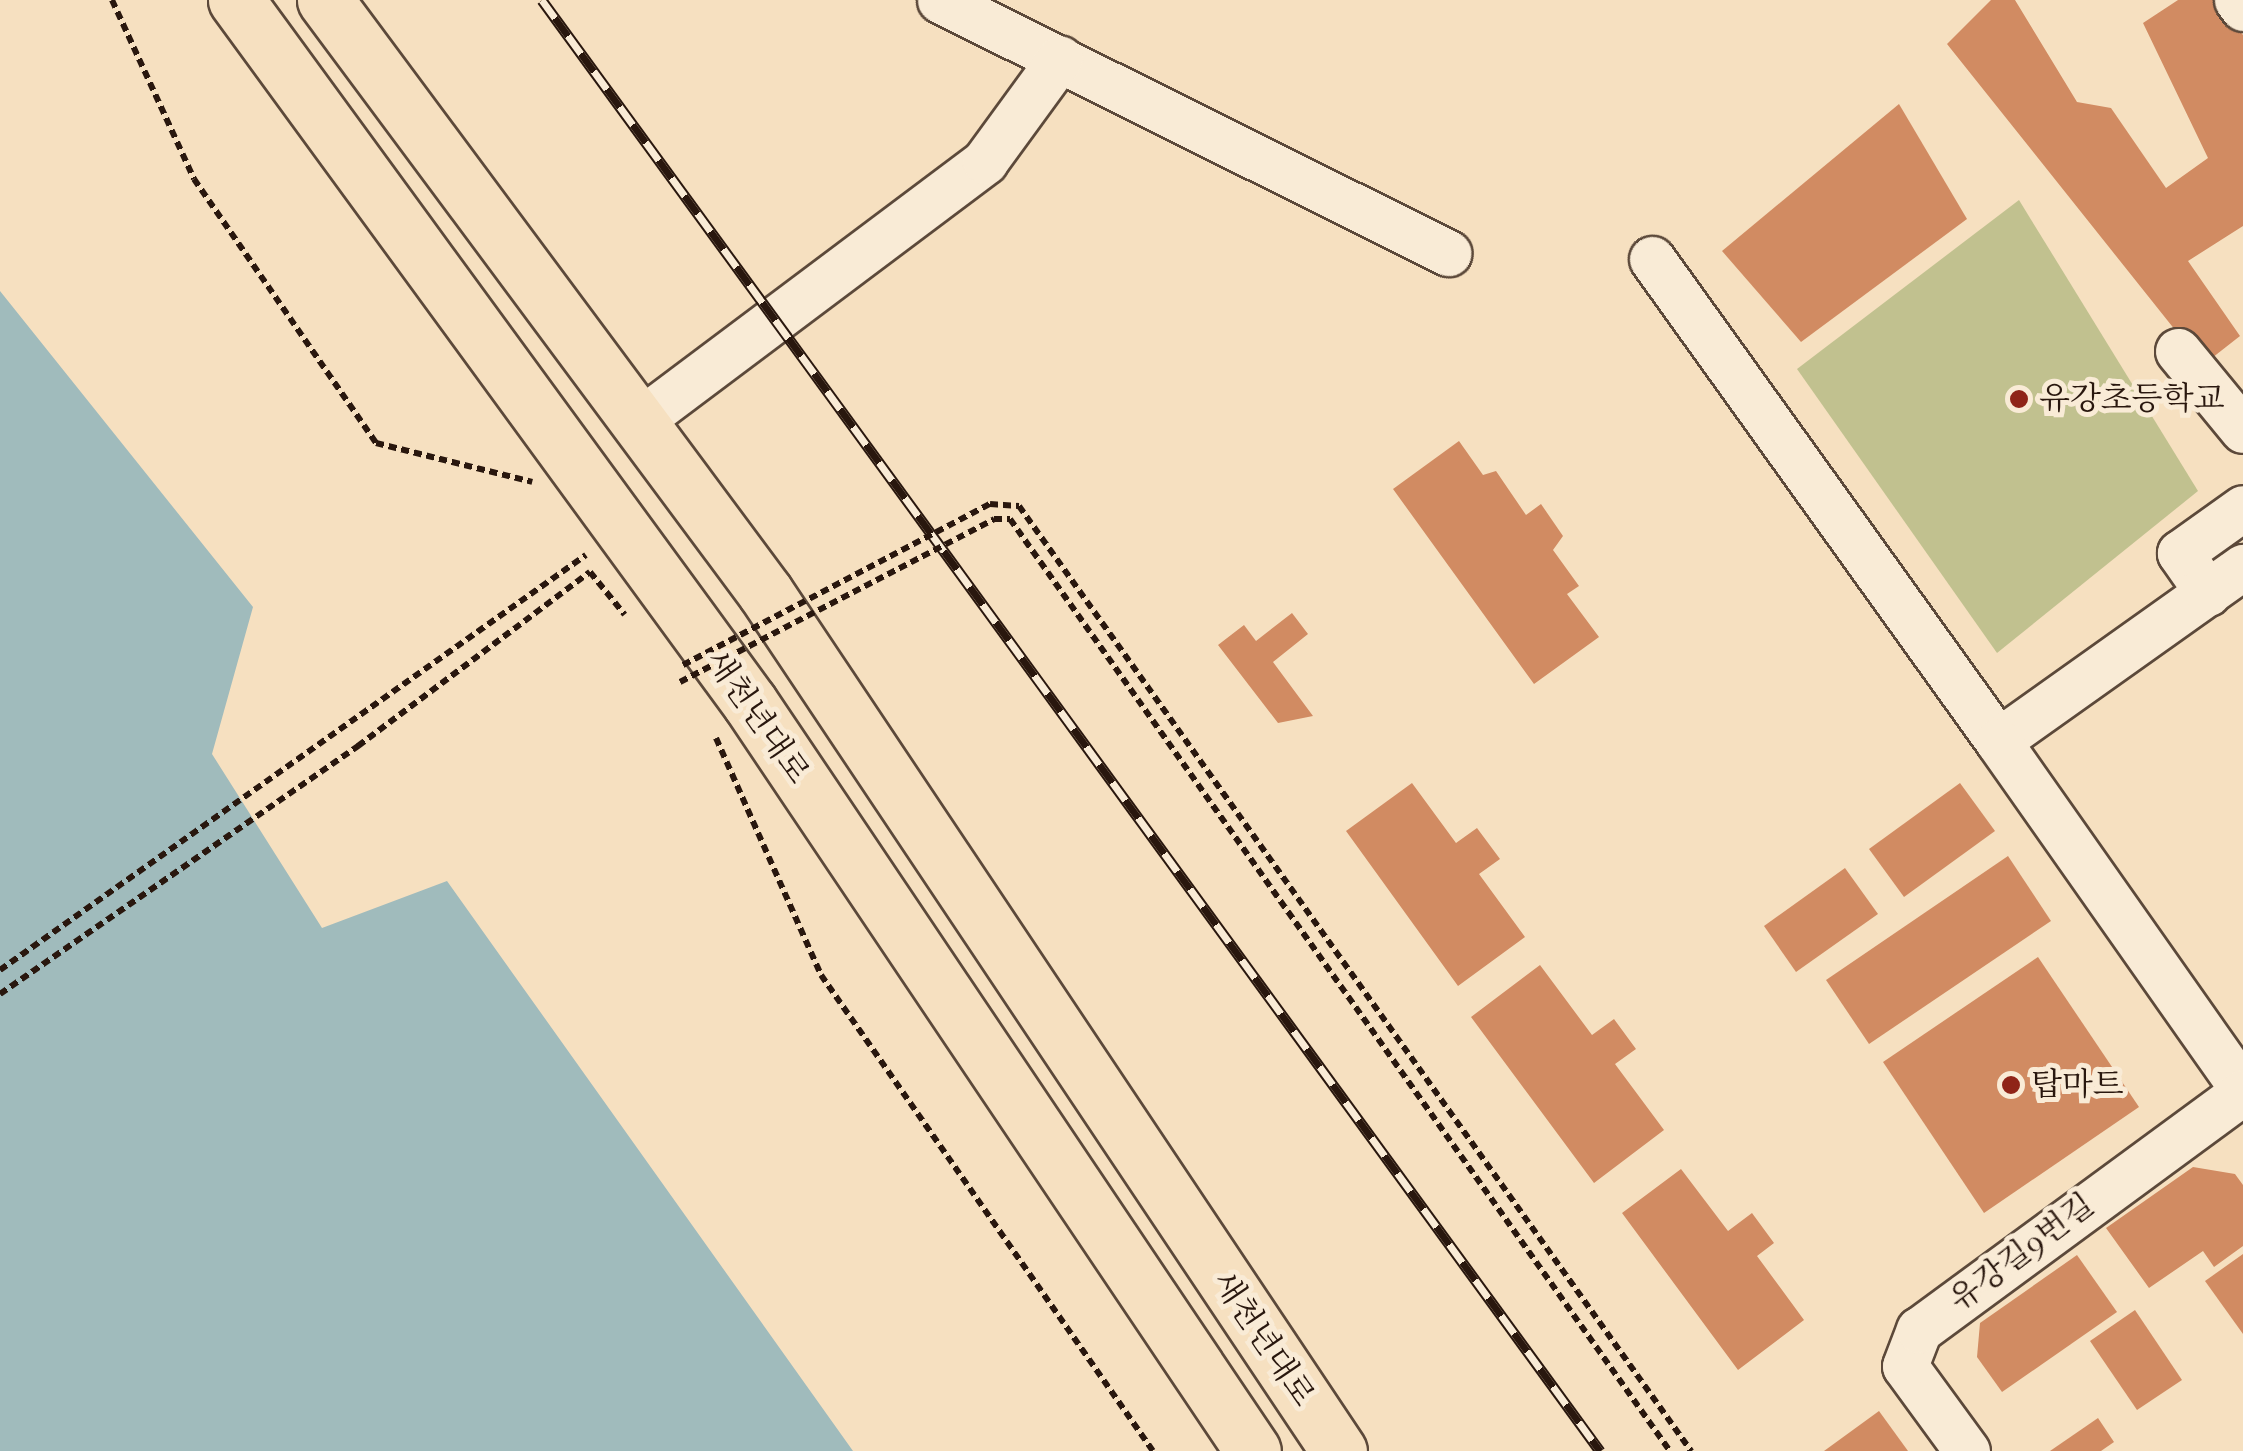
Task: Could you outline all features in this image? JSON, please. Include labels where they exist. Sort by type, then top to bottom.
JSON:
[{"type":"highway","name":"새천년대로","points":[[236,0],[750,703],[1253,1451]]},
{"type":"highway","name":"새천년대로","points":[[326,0],[765,592],[1338,1451]]},
{"type":"street","points":[[940,0],[1007,14],[1060,58],[1448,253]]},
{"type":"street","points":[[2237,0],[2243,8]]},
{"type":"street","points":[[638,422],[986,161],[1060,58]]},
{"type":"street","points":[[1652,259],[2243,1090]]},
{"type":"street","points":[[2178,351],[2243,430]]},
{"type":"street","points":[[1998,742],[2225,580],[2180,553],[2243,508]]},
{"type":"street","name":"유강길9번길","points":[[1967,1451],[1908,1373],[1918,1330],[2243,1090]]},
{"type":"path","points":[[112,0],[194,179],[376,443],[532,481],[544,494]]},
{"type":"path","points":[[683,664],[990,504],[1019,506],[1691,1451]]},
{"type":"path","points":[[668,668],[680,682],[994,519],[1010,519],[1670,1451]]},
{"type":"path","points":[[0,970],[358,722],[596,548]]},
{"type":"path","points":[[0,994],[358,746],[590,572],[635,627]]},
{"type":"path","points":[[672,650],[691,683]]},
{"type":"path","points":[[708,719],[821,975],[1154,1451]]},
{"type":"green space","points":[[2019,200],[2198,491],[1997,653],[1797,369]]},
{"type":"water","points":[[0,291],[253,607],[212,754],[322,928],[447,881],[853,1451],[0,1451]]},
{"type":"building","points":[[1991,0],[2015,0],[2077,102],[2111,108],[2166,188],[2208,158],[2143,23],[2178,0],[2217,0],[2243,35],[2243,226],[2188,261],[2240,336],[2203,365],[1947,44]]},
{"type":"building","points":[[1899,104],[1967,219],[1801,342],[1722,251]]},
{"type":"building","points":[[1459,441],[1483,475],[1496,471],[1526,515],[1541,504],[1563,536],[1553,550],[1579,586],[1567,594],[1599,637],[1534,684],[1393,489]]},
{"type":"building","points":[[1292,613],[1308,634],[1273,662],[1313,716],[1278,723],[1218,645],[1244,625],[1256,641]]},
{"type":"building","points":[[1412,783],[1456,843],[1477,828],[1500,859],[1479,874],[1525,937],[1458,986],[1346,831]]},
{"type":"building","points":[[1960,783],[1995,831],[1904,897],[1869,849]]},
{"type":"building","points":[[2008,856],[2051,921],[1869,1044],[1826,980]]},
{"type":"building","points":[[1845,868],[1878,914],[1796,972],[1764,926]]},
{"type":"building","name":"탑마트","points":[[2038,957],[2139,1107],[1984,1213],[1883,1062]]},
{"type":"building","points":[[1540,965],[1592,1035],[1614,1019],[1636,1049],[1615,1064],[1664,1130],[1594,1183],[1471,1017]]},
{"type":"building","points":[[2193,1167],[2235,1174],[2243,1185],[2243,1246],[2214,1267],[2203,1251],[2149,1288],[2106,1228]]},
{"type":"building","points":[[1681,1169],[1728,1231],[1752,1213],[1774,1243],[1757,1256],[1804,1320],[1738,1370],[1622,1213]]},
{"type":"building","points":[[2243,1254],[2243,1334],[2205,1281]]},
{"type":"building","points":[[2077,1255],[2117,1312],[2002,1392],[1977,1357],[1980,1323]]},
{"type":"building","points":[[2135,1310],[2182,1380],[2137,1410],[2090,1341]]},
{"type":"building","points":[[1879,1411],[1908,1451],[1824,1451]]},
{"type":"building","points":[[2098,1418],[2114,1442],[2101,1451],[2050,1451]]},
{"type":"railway","points":[[542,0],[1600,1451]]},
{"type":"place","name":"유강초등학교","points":[[2019,399]]},
{"type":"place","name":"탑마트","points":[[2011,1085]]}]
